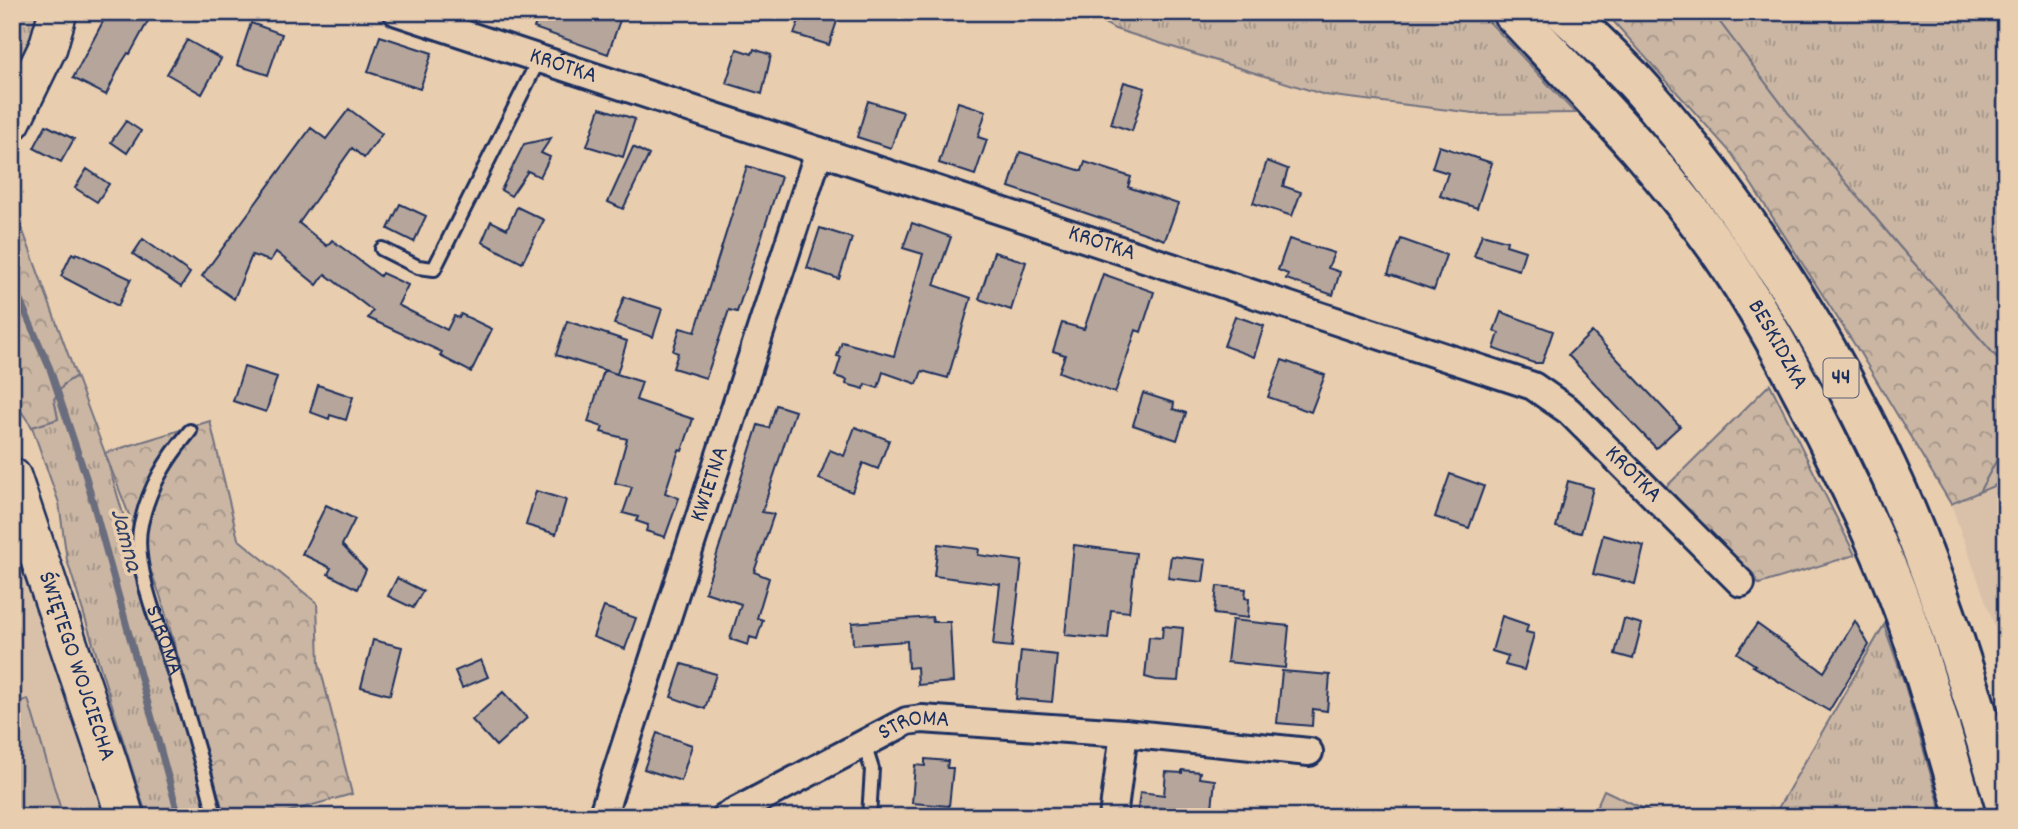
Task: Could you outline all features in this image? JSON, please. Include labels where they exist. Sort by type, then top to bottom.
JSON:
[{"type":"main road","name":"BESKIDZKA","points":[[1511,12],[1620,125],[1671,187],[1729,265],[1791,369],[1864,513],[1904,612],[1931,693],[1966,817]]},
{"type":"main road","name":"BESKIDZKA","points":[[1564,12],[1645,93],[1715,180],[1769,254],[1828,353],[1879,449],[1922,550],[1980,721],[2006,808]]},
{"type":"street","points":[[12,121],[48,47],[58,12]]},
{"type":"street","name":"KRÓTKA","points":[[397,12],[1533,386],[1569,411],[1741,583]]},
{"type":"street","name":"KWIETNA","points":[[602,817],[819,151]]},
{"type":"street","name":"ŚWIĘTEGO WOJCIECHA","points":[[12,477],[110,765],[125,817]]},
{"type":"street","name":"STROMA","points":[[725,817],[907,720],[1124,733],[1309,752]]},
{"type":"street","points":[[1112,817],[1124,733]]},
{"type":"lane","points":[[382,249],[418,267],[434,269],[539,59]]},
{"type":"lane","name":"STROMA","points":[[190,431],[164,462],[151,493],[140,526],[141,573],[192,728],[215,817]]},
{"type":"lane","points":[[864,744],[872,769],[869,817]]},
{"type":"shaded area","points":[[2006,481],[2006,658],[1951,504]]},
{"type":"shaded area","points":[[12,547],[78,733],[102,817],[12,817]]},
{"type":"green space","points":[[12,12],[40,12],[12,87]]},
{"type":"green space","points":[[1085,12],[1480,12],[1575,113],[1482,114],[1325,95],[1115,29]]},
{"type":"green space","points":[[1605,12],[1712,12],[1789,114],[1898,245],[2006,368],[2006,443],[1979,492],[1951,504],[1860,353],[1732,154]]},
{"type":"green space","points":[[1712,12],[2006,12],[2006,368],[1898,245],[1789,114]]},
{"type":"green space","points":[[12,201],[76,376],[64,384],[54,399],[58,419],[32,427],[12,398]]},
{"type":"green space","points":[[76,376],[105,453],[196,761],[209,817],[147,817],[67,560],[59,503],[32,427],[58,419],[54,399],[64,384]]},
{"type":"green space","points":[[1770,384],[1855,555],[1759,584],[1662,491]]},
{"type":"green space","points":[[210,421],[238,539],[317,603],[319,663],[352,794],[270,817],[225,817],[160,595],[105,453]]},
{"type":"green space","points":[[2006,443],[2006,481],[1979,492]]},
{"type":"green space","points":[[1884,625],[1904,682],[1943,817],[1773,817]]},
{"type":"green space","points":[[28,699],[61,810],[39,817],[12,817],[12,704]]},
{"type":"green space","points":[[1604,790],[1661,817],[1592,817]]},
{"type":"building","points":[[108,12],[153,12],[130,54],[128,53],[121,64],[106,95],[73,78]]},
{"type":"building","points":[[540,12],[600,12],[620,20],[608,54],[534,28]]},
{"type":"building","points":[[802,12],[840,12],[829,45],[794,34]]},
{"type":"building","points":[[251,23],[282,34],[268,75],[237,65]]},
{"type":"building","points":[[380,36],[432,53],[420,89],[368,72]]},
{"type":"building","points":[[187,40],[221,59],[202,94],[167,74]]},
{"type":"building","points":[[737,49],[752,54],[754,49],[771,55],[762,94],[726,83]]},
{"type":"building","points":[[1124,82],[1145,88],[1132,131],[1111,124]]},
{"type":"building","points":[[868,101],[903,112],[891,148],[857,137]]},
{"type":"building","points":[[958,102],[986,111],[978,137],[987,140],[975,175],[939,163]]},
{"type":"building","points":[[600,108],[635,119],[623,157],[587,146]]},
{"type":"building","points":[[349,109],[382,134],[364,158],[352,148],[299,223],[327,246],[332,240],[380,276],[382,273],[408,285],[398,305],[447,330],[454,316],[459,318],[461,314],[492,329],[471,372],[440,356],[442,352],[368,318],[373,311],[325,274],[317,285],[276,252],[270,261],[252,255],[234,299],[202,276],[311,128],[326,139]]},
{"type":"building","points":[[126,121],[141,131],[127,153],[111,142]]},
{"type":"building","points":[[46,125],[74,139],[61,162],[34,148]]},
{"type":"building","points":[[551,138],[541,153],[550,157],[540,177],[528,171],[511,196],[501,190],[524,144]]},
{"type":"building","points":[[1439,146],[1492,163],[1477,208],[1440,196],[1448,173],[1432,168]]},
{"type":"building","points":[[633,147],[649,155],[623,209],[608,202]]},
{"type":"building","points":[[1020,152],[1082,171],[1085,162],[1131,177],[1128,187],[1178,204],[1165,240],[1009,187]]},
{"type":"building","points":[[1267,161],[1288,169],[1283,186],[1301,192],[1292,216],[1253,203]]},
{"type":"building","points":[[747,166],[781,177],[737,312],[729,310],[706,378],[673,368],[678,353],[673,351],[680,328],[695,332]]},
{"type":"building","points":[[87,169],[109,184],[97,202],[75,188]]},
{"type":"building","points":[[400,204],[426,216],[414,242],[388,229]]},
{"type":"building","points":[[517,207],[544,220],[522,263],[482,242],[491,221],[507,229]]},
{"type":"building","points":[[912,223],[951,237],[934,285],[971,298],[948,378],[922,371],[917,384],[883,372],[878,388],[865,384],[864,389],[846,384],[847,380],[835,376],[842,342],[894,356],[923,254],[903,248]]},
{"type":"building","points":[[820,228],[852,238],[839,279],[807,268]]},
{"type":"building","points":[[1482,234],[1507,241],[1506,245],[1525,251],[1519,270],[1474,256]]},
{"type":"building","points":[[143,239],[190,273],[181,287],[133,254]]},
{"type":"building","points":[[1289,239],[1334,253],[1328,268],[1340,272],[1333,295],[1286,279],[1288,274],[1278,270]]},
{"type":"building","points":[[1401,239],[1446,255],[1434,290],[1388,274]]},
{"type":"building","points":[[994,252],[1026,262],[1011,310],[979,299]]},
{"type":"building","points":[[72,253],[131,279],[118,306],[61,276]]},
{"type":"building","points":[[1103,274],[1154,292],[1141,332],[1136,330],[1115,393],[1059,372],[1065,355],[1053,351],[1062,323],[1084,329]]},
{"type":"building","points":[[624,297],[662,309],[653,337],[614,324]]},
{"type":"building","points":[[1501,312],[1553,331],[1542,363],[1534,363],[1494,349],[1499,333],[1494,331]]},
{"type":"building","points":[[1235,316],[1264,326],[1254,357],[1224,346]]},
{"type":"building","points":[[567,321],[627,341],[617,374],[556,355]]},
{"type":"building","points":[[1592,332],[1680,426],[1656,448],[1568,355]]},
{"type":"building","points":[[1282,360],[1325,375],[1311,412],[1268,397]]},
{"type":"building","points":[[244,367],[277,377],[266,412],[233,401]]},
{"type":"building","points":[[604,370],[642,382],[636,400],[693,419],[682,451],[679,450],[665,493],[679,498],[665,537],[646,531],[648,525],[636,521],[638,517],[623,513],[632,487],[615,483],[627,439],[601,432],[603,427],[588,422]]},
{"type":"building","points":[[318,385],[353,397],[346,420],[330,415],[329,419],[310,412]]},
{"type":"building","points":[[1143,393],[1174,403],[1173,409],[1186,413],[1177,440],[1133,425]]},
{"type":"building","points":[[776,405],[795,411],[762,512],[774,514],[754,572],[769,578],[757,618],[763,620],[757,639],[750,637],[748,645],[730,639],[741,604],[705,592],[758,425],[769,428]]},
{"type":"building","points":[[855,427],[889,440],[878,469],[863,463],[852,492],[819,479],[830,450],[844,456]]},
{"type":"building","points":[[1450,474],[1484,486],[1469,528],[1435,517]]},
{"type":"building","points":[[1568,481],[1593,488],[1581,533],[1556,527]]},
{"type":"building","points":[[536,491],[566,500],[556,534],[526,525]]},
{"type":"building","points":[[326,505],[355,519],[342,545],[366,570],[357,589],[328,574],[331,568],[302,554]]},
{"type":"building","points":[[1603,535],[1644,546],[1635,584],[1593,574]]},
{"type":"building","points":[[938,544],[979,549],[978,555],[1022,561],[1012,647],[993,645],[1000,584],[934,576]]},
{"type":"building","points":[[1074,545],[1136,553],[1129,612],[1111,610],[1108,639],[1065,635]]},
{"type":"building","points":[[1171,556],[1206,560],[1203,582],[1168,578]]},
{"type":"building","points":[[397,578],[423,591],[413,608],[388,596]]},
{"type":"building","points":[[1217,586],[1246,589],[1245,598],[1249,599],[1248,618],[1214,614]]},
{"type":"building","points":[[604,607],[636,618],[625,649],[593,637]]},
{"type":"building","points":[[1502,616],[1528,625],[1526,632],[1534,634],[1524,670],[1505,665],[1508,656],[1492,651]]},
{"type":"building","points":[[932,617],[933,622],[950,622],[953,682],[918,685],[917,667],[908,668],[907,641],[853,645],[852,623]]},
{"type":"building","points":[[1624,619],[1642,624],[1633,659],[1615,654]]},
{"type":"building","points":[[1232,620],[1289,626],[1285,668],[1227,662]]},
{"type":"building","points":[[1855,621],[1869,645],[1829,711],[1753,666],[1755,665],[1737,653],[1757,624],[1824,672]]},
{"type":"building","points":[[1163,626],[1183,628],[1178,681],[1145,677],[1149,637],[1162,638]]},
{"type":"building","points":[[373,640],[402,647],[390,695],[361,687]]},
{"type":"building","points":[[1021,651],[1057,655],[1052,702],[1016,699]]},
{"type":"building","points":[[481,660],[488,677],[462,688],[455,671]]},
{"type":"building","points":[[682,664],[716,674],[705,709],[671,697]]},
{"type":"building","points":[[1282,671],[1330,675],[1327,711],[1313,709],[1312,726],[1277,723]]},
{"type":"building","points":[[503,692],[527,718],[496,746],[472,720]]},
{"type":"building","points":[[657,733],[692,745],[681,781],[644,769]]},
{"type":"building","points":[[925,759],[948,761],[947,768],[953,768],[949,806],[912,803],[915,765],[925,766]]},
{"type":"building","points":[[1182,770],[1200,772],[1199,778],[1215,780],[1211,817],[1137,817],[1140,792],[1164,795],[1166,772],[1182,773]]},
{"type":"waterway","name":"Jamna","points":[[12,282],[50,369],[86,477],[179,817]]}]
